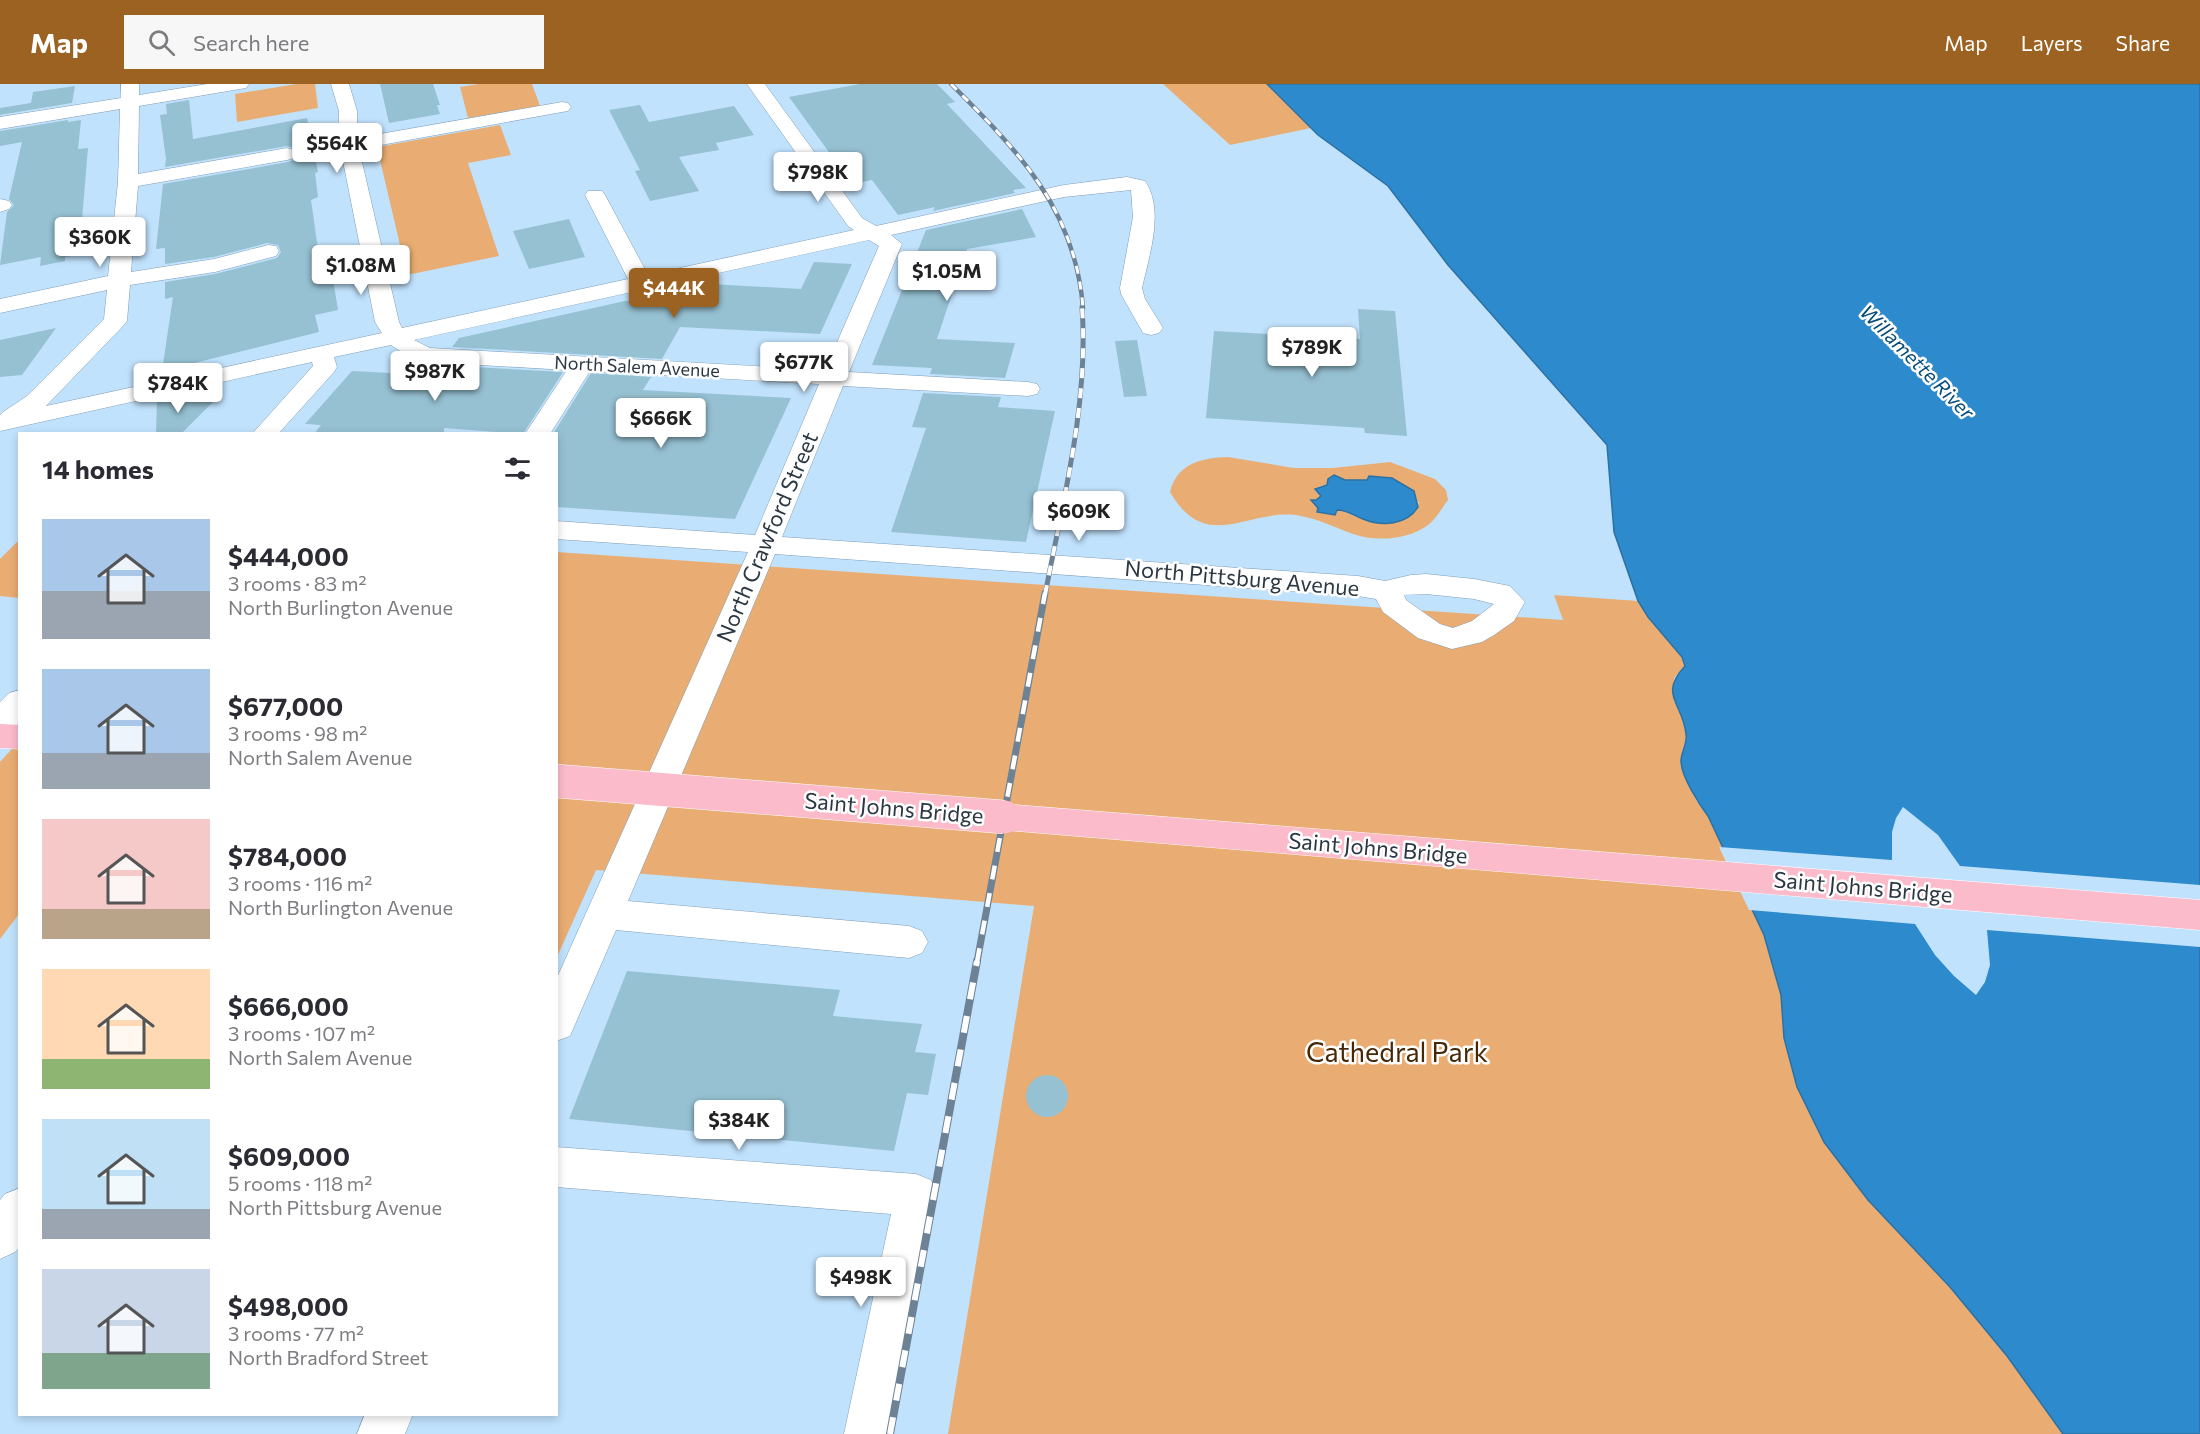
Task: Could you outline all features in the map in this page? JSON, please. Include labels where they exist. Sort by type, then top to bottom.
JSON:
[{"type":"main road","points":[[0,736],[11,715]]},
{"type":"main road","name":"Saint Johns Bridge","points":[[558,781],[2200,915]]},
{"type":"street","points":[[0,123],[130,93],[240,84]]},
{"type":"street","points":[[340,84],[348,111],[347,136],[351,146],[387,322],[395,337]]},
{"type":"street","name":"North Crawford Street","points":[[558,1019],[754,573],[833,378],[891,244],[855,222],[756,84]]},
{"type":"street","points":[[1,423],[36,400],[116,321],[128,182],[130,93]]},
{"type":"street","points":[[351,146],[562,106]]},
{"type":"street","points":[[128,182],[287,154]]},
{"type":"street","points":[[1,423],[1064,191],[1127,183],[1141,187],[1144,193],[1144,219],[1131,288],[1132,297],[1149,318],[1151,328]]},
{"type":"street","points":[[596,195],[641,283]]},
{"type":"street","points":[[0,306],[119,280],[215,265],[268,251]]},
{"type":"street","name":"North Salem Avenue","points":[[395,337],[416,352],[428,355],[1029,389]]},
{"type":"street","points":[[266,432],[325,367],[321,353]]},
{"type":"street","points":[[538,432],[583,364]]},
{"type":"street","name":"North Pittsburg Avenue","points":[[558,530],[1312,583],[1388,591]]},
{"type":"street","points":[[603,914],[909,942]]},
{"type":"street","points":[[558,1167],[916,1195],[868,1434]]},
{"type":"street","points":[[0,1237],[18,1212]]},
{"type":"street","points":[[381,1434],[388,1416]]},
{"type":"green space","points":[[296,84],[315,84],[318,108],[237,122],[235,94]]},
{"type":"green space","points":[[478,84],[532,84],[540,106],[468,118],[460,87]]},
{"type":"green space","points":[[1163,84],[1267,84],[1311,128],[1230,145]]},
{"type":"green space","points":[[500,125],[511,155],[468,163],[499,256],[407,275],[377,147]]},
{"type":"green space","points":[[1228,457],[1294,468],[1333,468],[1390,462],[1435,479],[1446,490],[1448,500],[1436,517],[1420,530],[1402,537],[1382,539],[1362,537],[1301,516],[1282,515],[1214,525],[1199,521],[1184,511],[1170,492],[1173,482],[1178,474],[1192,464]],"holes":[[[1336,475],[1345,480],[1367,480],[1369,477],[1419,502],[1415,512],[1357,517],[1340,510],[1336,512],[1336,515],[1324,513],[1312,499],[1316,500],[1321,497],[1315,490],[1327,485],[1328,479]]]},
{"type":"green space","points":[[18,541],[18,598],[0,596],[0,559]]},
{"type":"green space","name":"Cathedral Park","points":[[558,552],[1563,620],[1554,595],[1638,601],[1648,617],[1683,657],[1685,666],[1674,678],[1674,701],[1682,716],[1687,736],[1681,762],[1696,800],[1708,816],[1764,935],[1781,995],[1784,1038],[1868,1200],[1950,1287],[2007,1356],[2063,1434],[948,1434],[1034,906],[596,870],[558,955]]},
{"type":"green space","points":[[18,742],[18,915],[0,939],[0,762]]},
{"type":"water","name":"Willamette River","points":[[1267,84],[2200,84],[2200,1434],[2063,1434],[2007,1356],[1950,1287],[1868,1200],[1824,1142],[1797,1087],[1784,1038],[1781,995],[1764,935],[1708,816],[1684,774],[1681,761],[1686,734],[1674,699],[1673,684],[1685,666],[1682,657],[1648,617],[1638,601],[1614,532],[1607,445],[1448,265],[1388,186],[1318,135]]},
{"type":"water","points":[[1334,475],[1345,480],[1367,480],[1369,476],[1392,478],[1414,491],[1418,507],[1407,518],[1394,523],[1370,522],[1341,510],[1337,510],[1335,515],[1317,512],[1318,508],[1311,500],[1316,500],[1321,496],[1315,489],[1327,485],[1328,479]]},
{"type":"pier","points":[[1903,807],[1938,835],[1960,866],[2200,885],[2200,947],[1987,930],[1990,965],[1985,982],[1976,995],[1935,955],[1915,924],[1749,910],[1719,847],[1892,860],[1892,832],[1896,818]]},
{"type":"building","points":[[380,84],[433,84],[440,105],[437,105],[440,114],[389,123]]},
{"type":"building","points":[[860,84],[937,84],[955,102],[947,104],[1026,188],[1013,190],[1015,193],[933,211],[935,207],[898,215],[872,180],[852,184],[789,97]]},
{"type":"building","points":[[75,86],[72,103],[0,115],[0,108],[31,103],[33,92]]},
{"type":"building","points":[[189,100],[193,139],[307,118],[318,172],[315,173],[318,197],[311,200],[319,256],[329,254],[338,310],[315,315],[319,332],[162,371],[173,297],[165,299],[165,282],[215,274],[277,258],[281,252],[278,245],[267,243],[214,257],[165,264],[165,248],[156,249],[163,184],[288,162],[296,159],[299,154],[295,148],[287,146],[165,167],[160,115],[167,114],[166,104]]},
{"type":"building","points":[[640,105],[649,122],[734,106],[754,135],[716,143],[719,150],[679,157],[699,191],[650,201],[635,171],[640,170],[609,110]]},
{"type":"building","points":[[68,120],[68,122],[81,120],[78,149],[88,148],[81,231],[76,255],[65,257],[65,261],[40,266],[41,257],[0,265],[7,212],[14,205],[9,199],[22,142],[0,146],[0,131]]},
{"type":"building","points":[[1022,209],[1036,237],[967,249],[937,339],[1015,343],[1005,378],[930,374],[932,368],[872,365],[926,230]]},
{"type":"building","points":[[569,219],[585,257],[529,269],[513,231]]},
{"type":"building","points":[[814,262],[852,264],[820,334],[680,327],[662,359],[452,347],[459,338],[625,301],[698,305],[710,284],[801,289]]},
{"type":"building","points":[[1358,309],[1395,311],[1407,436],[1365,433],[1364,428],[1206,418],[1214,331],[1360,339]]},
{"type":"building","points":[[56,328],[22,375],[0,377],[0,340]]},
{"type":"building","points":[[1137,340],[1147,396],[1124,397],[1115,341]]},
{"type":"building","points":[[438,365],[563,372],[524,432],[444,428],[444,432],[316,432],[321,425],[305,424],[352,371],[431,375]]},
{"type":"building","points":[[591,373],[651,377],[643,390],[791,398],[735,519],[558,507],[558,432],[554,432]]},
{"type":"building","points":[[923,393],[1001,397],[998,407],[1055,411],[1026,542],[891,532],[926,428],[912,427]]},
{"type":"building","points":[[166,397],[215,400],[183,432],[156,432],[157,399]]},
{"type":"building","points":[[627,971],[840,990],[833,1016],[922,1024],[915,1052],[936,1054],[928,1095],[907,1093],[894,1151],[569,1119]]},
{"type":"building","points":[[1047,1075],[1062,1081],[1068,1096],[1062,1111],[1047,1117],[1032,1111],[1026,1096],[1032,1081]]},
{"type":"railway","points":[[951,84],[1020,158],[1055,211],[1068,240],[1078,272],[1083,308]]},
{"type":"railway","points":[[1045,595],[1078,415],[1082,379],[1082,307]]},
{"type":"railway","points":[[977,962],[1045,593]]},
{"type":"railway","points":[[890,1434],[977,961]]}]
